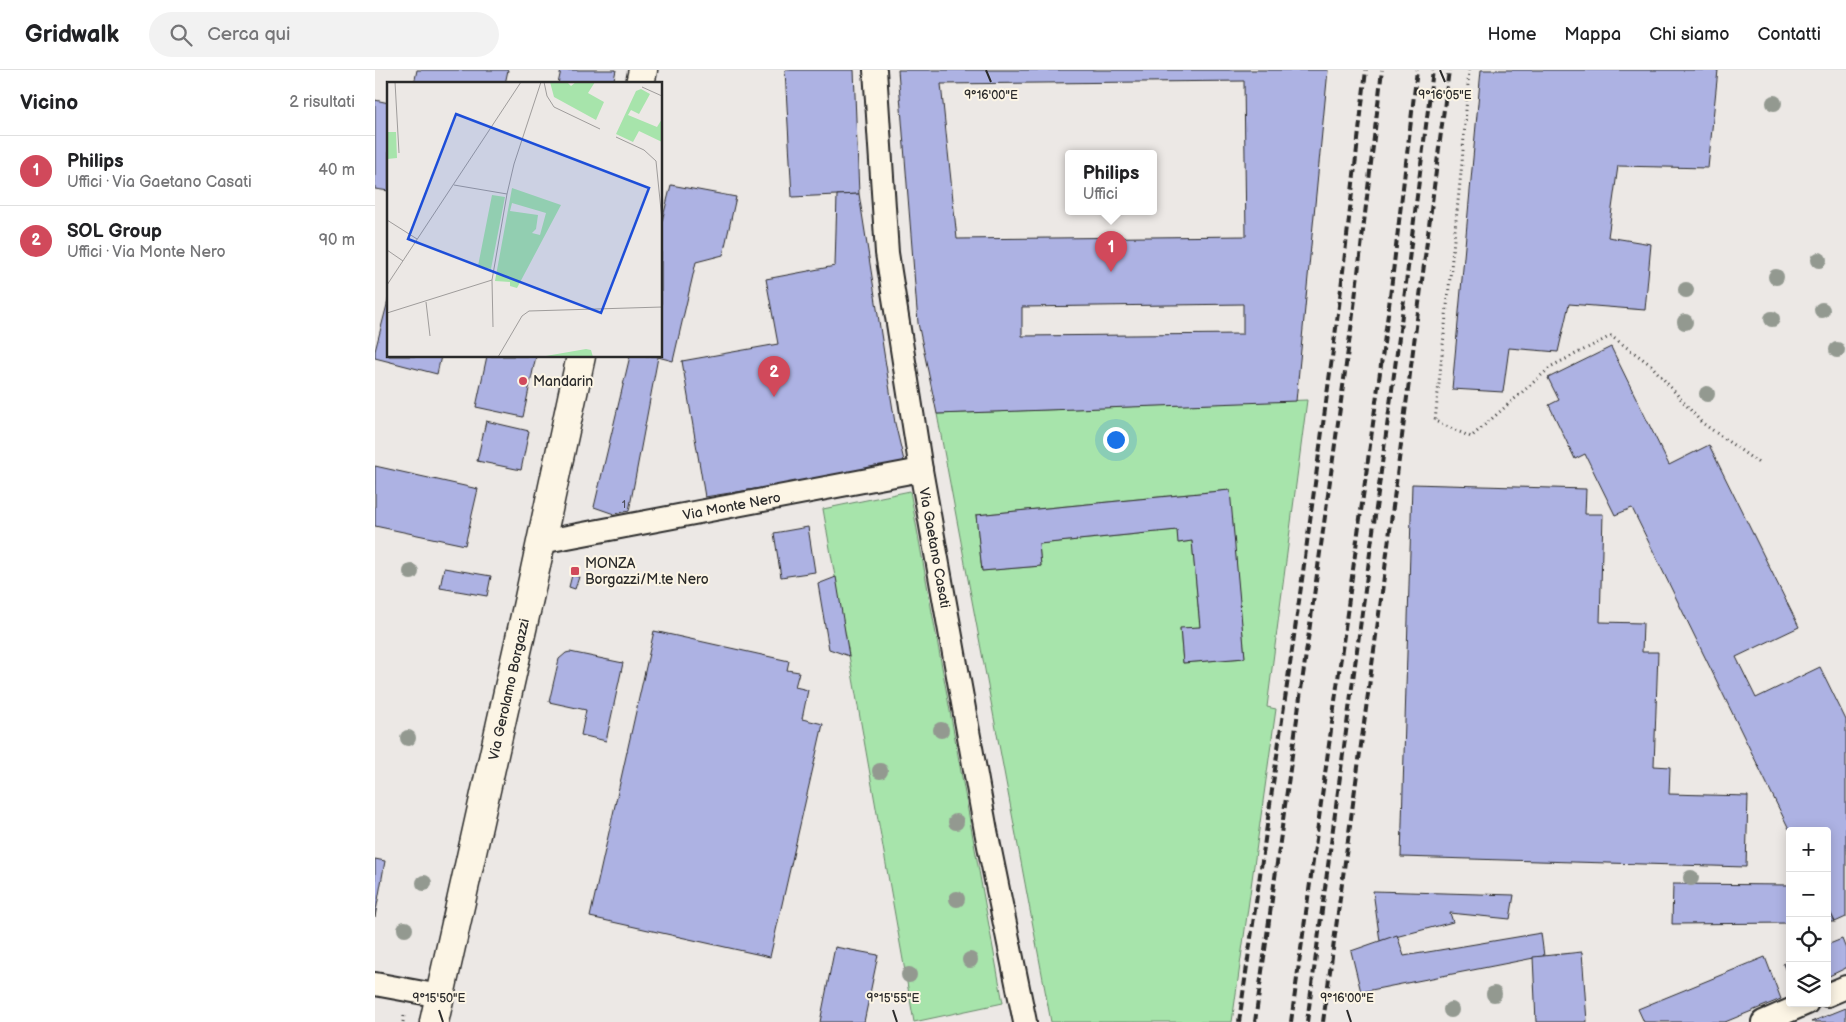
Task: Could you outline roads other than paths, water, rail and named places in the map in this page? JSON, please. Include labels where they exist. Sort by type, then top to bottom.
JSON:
[{"type":"main road","name":"Via Gerolamo Borgazzi","points":[[437,1009],[581,358]]},
{"type":"street","name":"Via Gaetano Casati","points":[[875,70],[887,253],[921,470],[986,831],[1025,1022]]},
{"type":"street","name":"Via Monte Nero","points":[[541,542],[921,470]]},
{"type":"street","points":[[375,984],[437,1009]]},
{"type":"street","points":[[1831,993],[1846,987]]},
{"type":"street","points":[[1763,1022],[1798,1007]]},
{"type":"railway","points":[[1239,1022],[1339,306],[1366,70]]},
{"type":"railway","points":[[1255,1022],[1354,307],[1382,70]]},
{"type":"railway","points":[[1291,1022],[1388,314],[1417,70]]},
{"type":"railway","points":[[1307,1022],[1433,70]]},
{"type":"railway","points":[[1323,1022],[1382,592],[1449,70]]},
{"type":"place","name":"Philips","points":[[1111,272]]},
{"type":"place","name":"Mandarin","points":[[523,381]]},
{"type":"place","name":"SOL Group","points":[[774,397]]},
{"type":"place","name":"MONZA Borgazzi/M.te Nero","points":[[575,571]]}]
